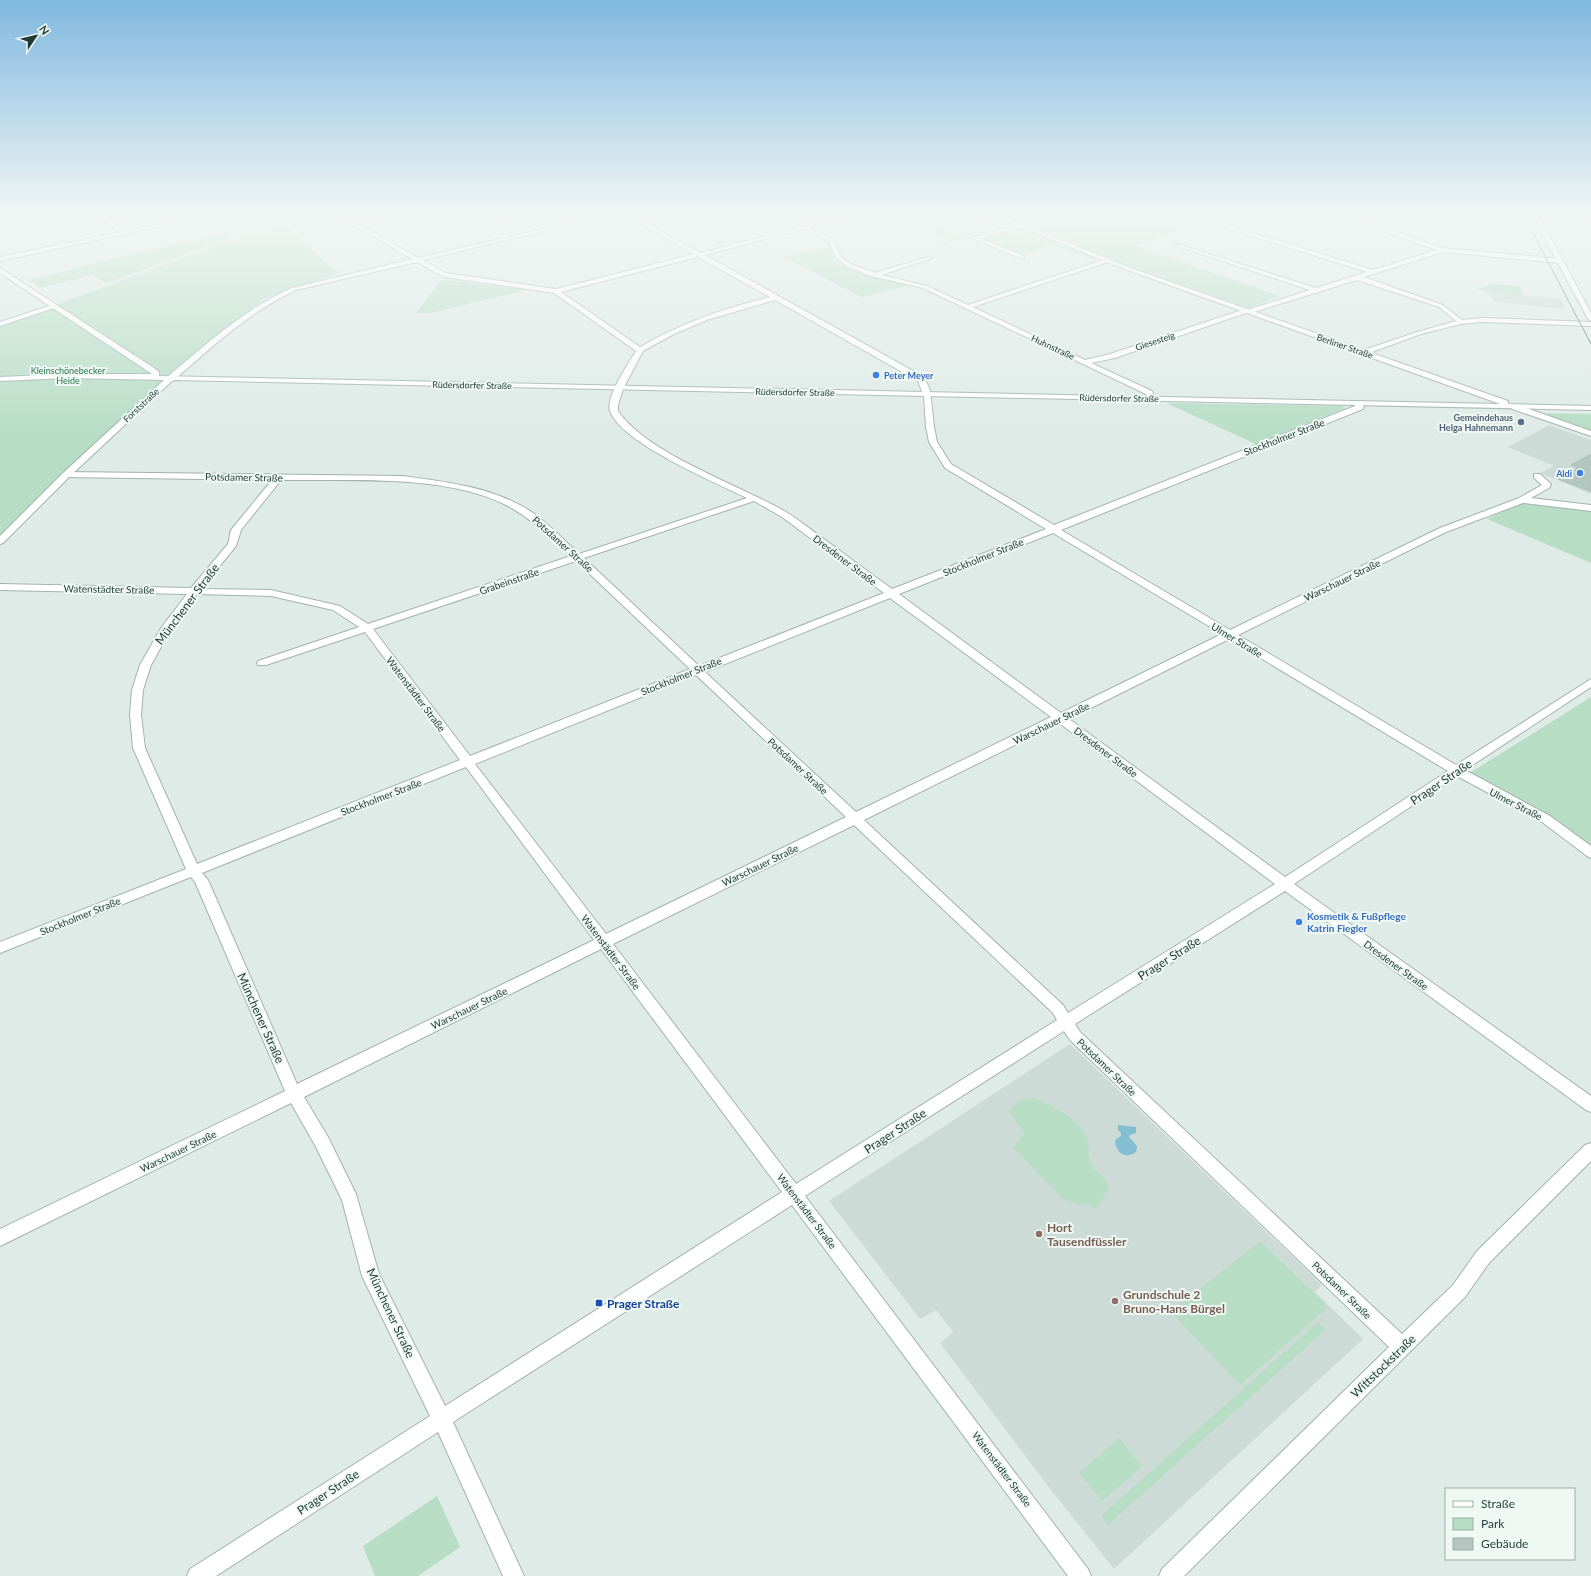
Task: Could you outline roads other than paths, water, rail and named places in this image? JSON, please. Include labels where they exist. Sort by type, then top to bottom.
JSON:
[{"type":"street","points":[[30,290],[151,370],[156,374],[154,378]]},
{"type":"street","name":"Forststraße","points":[[0,541],[66,475],[170,379],[227,330],[276,296],[293,290]]},
{"type":"street","points":[[546,290],[556,291],[562,290]]},
{"type":"street","points":[[759,290],[920,379],[924,383],[927,395]]},
{"type":"street","name":"Huhnstraße","points":[[930,290],[1086,362],[1115,367],[1149,393],[1152,399]]},
{"type":"street","points":[[968,307],[1020,290]]},
{"type":"street","name":"Berliner Straße","points":[[1187,290],[1591,434]]},
{"type":"street","name":"Giesesteig","points":[[1086,362],[1115,367],[1247,311],[1315,290]]},
{"type":"street","points":[[1393,290],[1441,306],[1461,322]]},
{"type":"street","points":[[1364,353],[1420,333],[1461,322],[1482,320],[1591,319],[1575,290]]},
{"type":"street","points":[[556,291],[640,350]]},
{"type":"street","points":[[620,388],[640,350],[672,331],[738,306],[774,298]]},
{"type":"street","points":[[0,324],[55,306]]},
{"type":"street","name":"Rüdersdorfer Straße","points":[[0,379],[43,376],[154,378],[1591,408]]},
{"type":"street","name":"Dresdener Straße","points":[[620,388],[614,403],[614,410],[620,420],[631,430],[660,450],[755,498],[785,515],[890,594],[1061,718],[1285,884],[1591,1105]]},
{"type":"street","name":"Ulmer Straße","points":[[927,395],[931,435],[940,457],[948,466],[1457,771],[1546,819],[1591,853]]},
{"type":"street","name":"Stockholmer Straße","points":[[0,948],[1360,407],[1358,404]]},
{"type":"street","name":"Potsdamer Straße","points":[[66,475],[403,479],[447,485],[484,493],[507,502],[528,514],[578,557],[696,670],[1058,1009],[1075,1036],[1402,1347]]},
{"type":"street","name":"Warschauer Straße","points":[[0,1238],[1443,530],[1522,500],[1546,486],[1545,480],[1538,476]]},
{"type":"street","name":"Münchener Straße","points":[[280,477],[236,530],[233,544],[159,639],[144,666],[139,682],[135,706],[135,726],[139,748],[193,870],[201,880],[294,1094],[322,1142],[350,1199],[371,1276],[442,1419],[514,1576]]},
{"type":"street","name":"Grabeinstraße","points":[[262,663],[755,498]]},
{"type":"street","name":"Warschauer Straße","points":[[1522,500],[1591,508]]},
{"type":"street","name":"Watenstädter Straße","points":[[0,587],[271,593],[291,596],[336,608],[367,628],[1081,1576]]},
{"type":"street","name":"Prager Straße","points":[[197,1576],[1285,884],[1591,682]]},
{"type":"street","name":"Wittstockstraße","points":[[1169,1576],[1459,1291],[1483,1257],[1591,1150]]},
{"type":"water","points":[[1118,1125],[1136,1127],[1136,1133],[1130,1135],[1129,1137],[1137,1146],[1136,1152],[1125,1155],[1121,1154],[1117,1148],[1115,1140],[1121,1136],[1121,1133],[1118,1130]]},
{"type":"tram line","points":[[1562,290],[1591,344]]},
{"type":"place","name":"Peter Meyer","points":[[876,375]]},
{"type":"place","name":"Gemeindehaus Helga Hahnemann","points":[[1521,422]]},
{"type":"place","name":"Aldi","points":[[1580,473]]},
{"type":"place","name":"Kosmetik & Fußpflege Katrin Fiegler","points":[[1299,922]]},
{"type":"place","name":"Hort Tausendfüssler","points":[[1039,1234]]},
{"type":"place","name":"Grundschule 2 Bruno-Hans Bürgel","points":[[1115,1301]]},
{"type":"place","name":"Prager Straße","points":[[599,1303]]},
{"type":"park label","name":"Kleinschönebecker Heide","points":[[68,376]]}]
